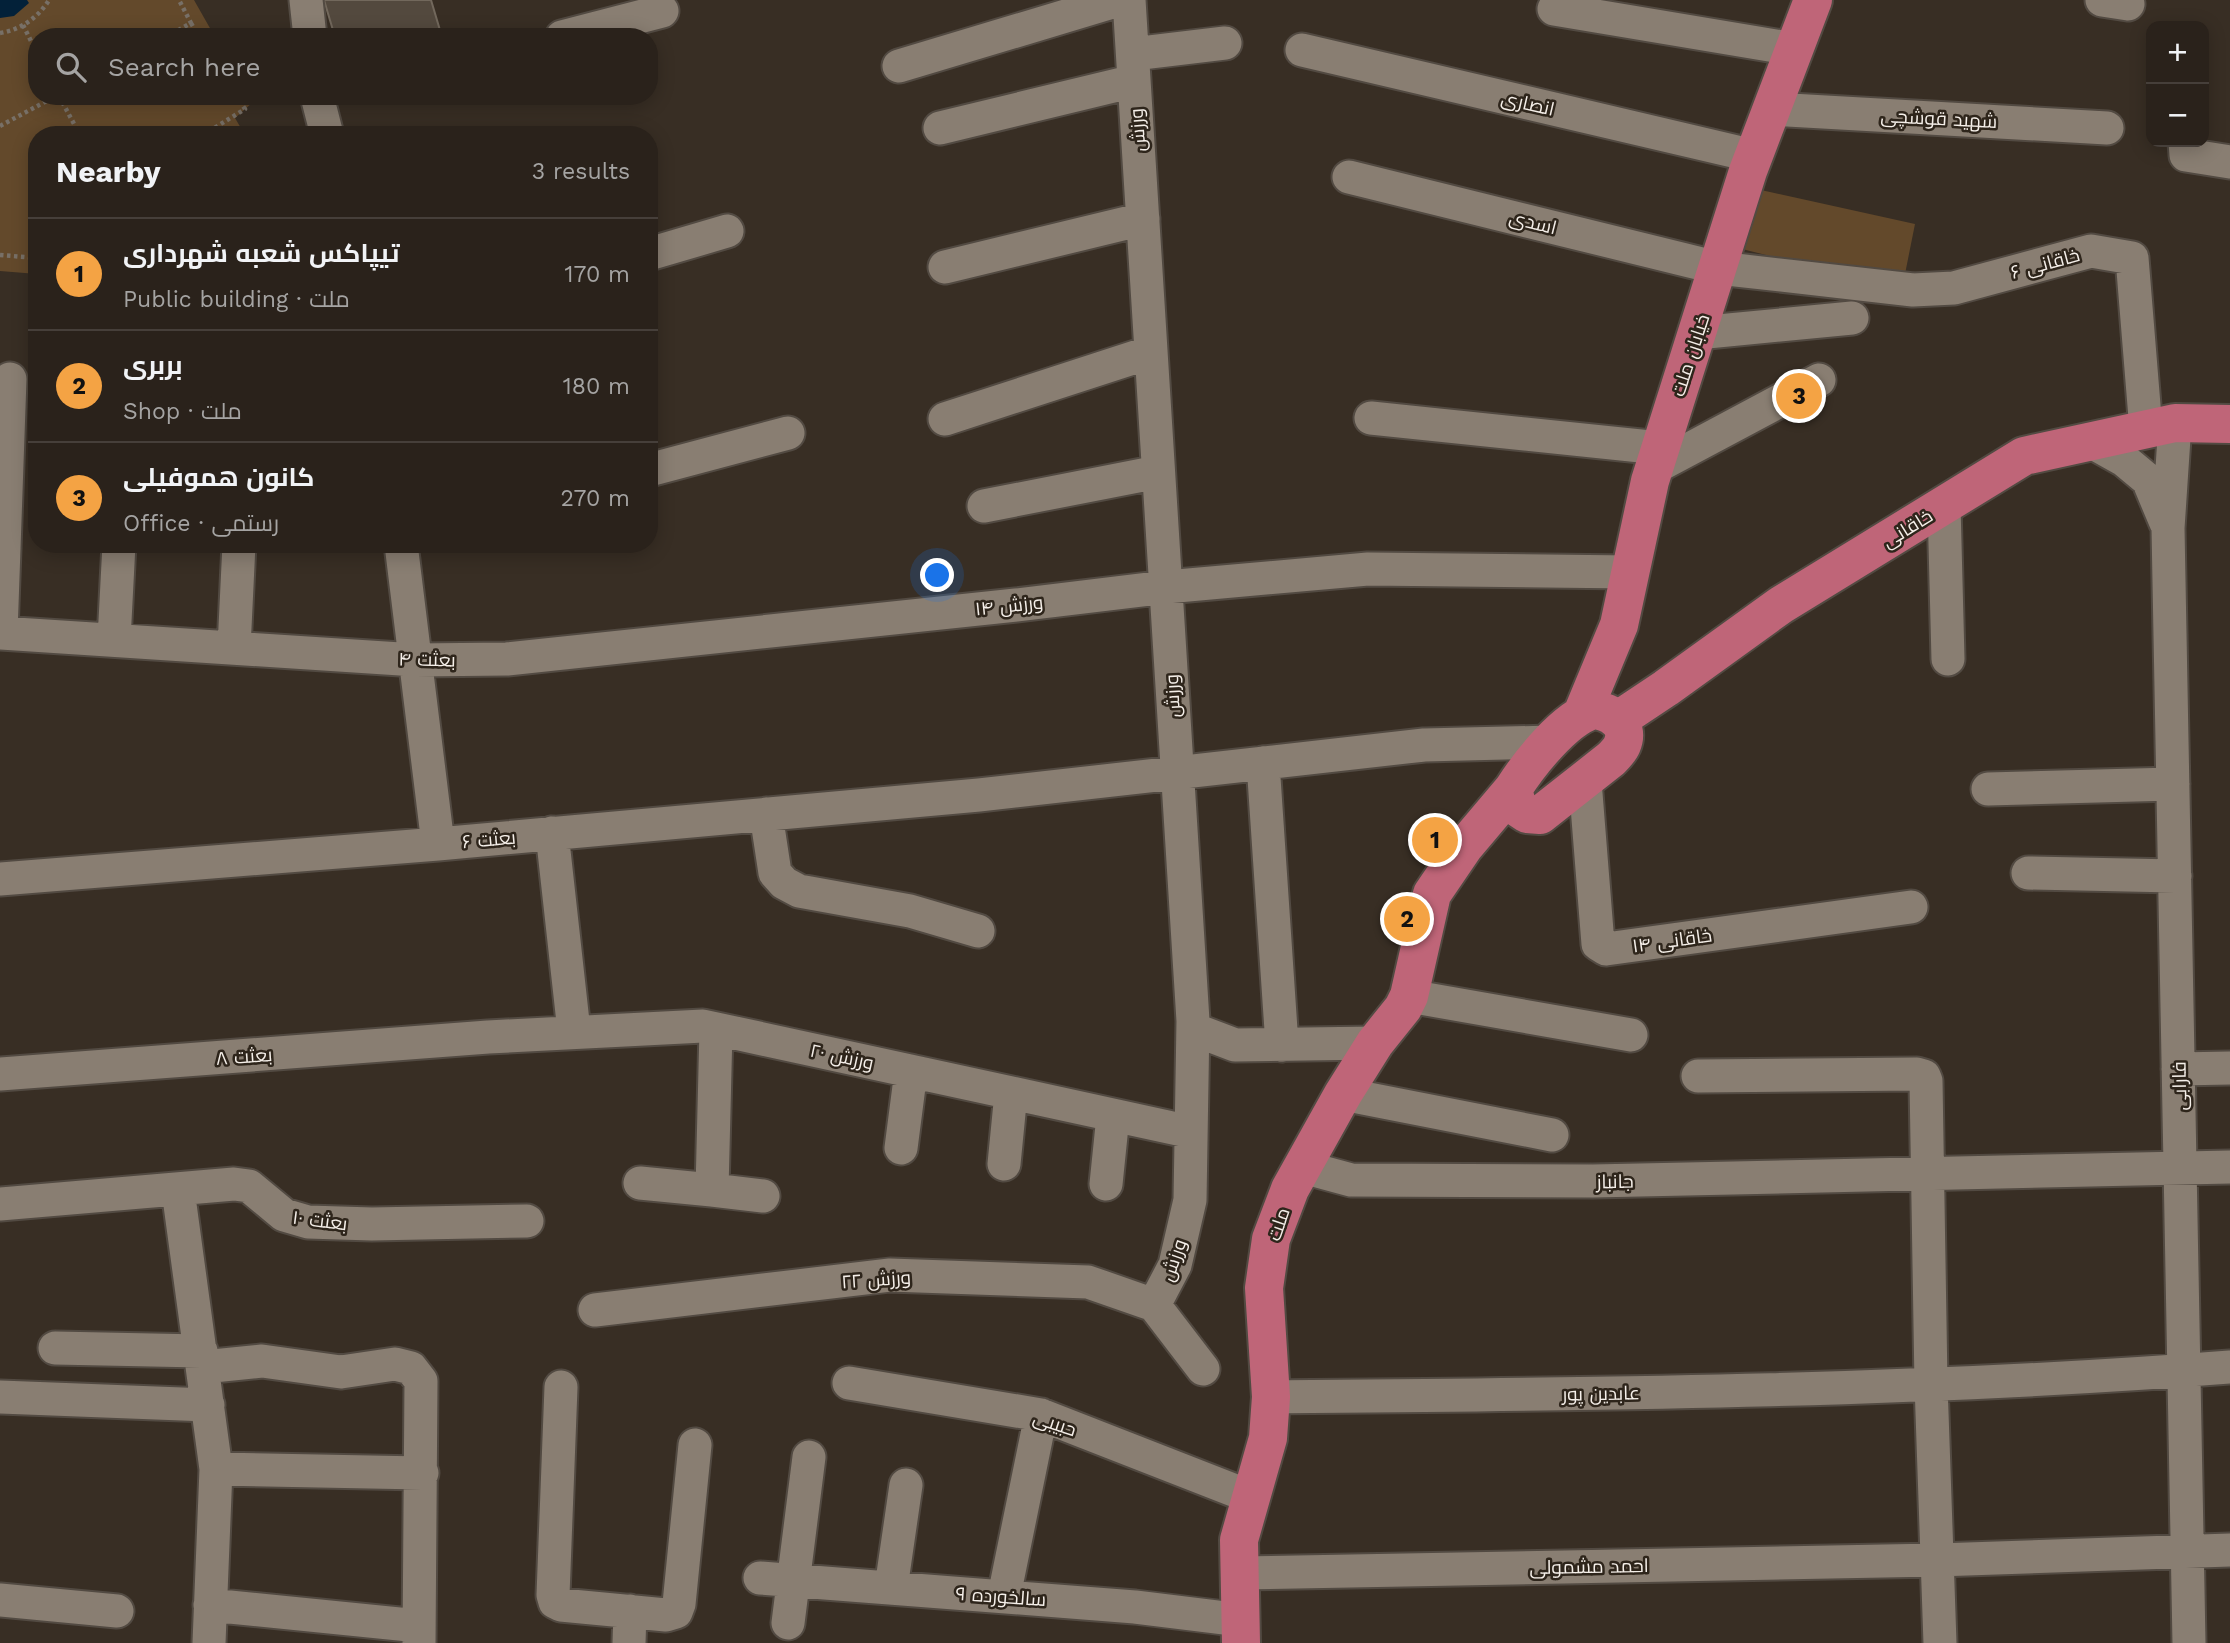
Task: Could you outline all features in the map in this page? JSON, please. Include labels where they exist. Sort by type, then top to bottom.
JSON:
[{"type":"main road","name":"خیابان ملت","points":[[1600,717],[1657,458],[1754,156],[1813,0]]},
{"type":"main road","name":"خاقانی","points":[[1513,789],[1550,742],[1666,688],[1781,605],[2024,456],[2160,427],[2230,424]]},
{"type":"main road","points":[[1464,847],[1541,815],[1620,748],[1624,743],[1624,734],[1600,717]]},
{"type":"main road","points":[[1513,789],[1518,808],[1527,814],[1541,815]]},
{"type":"main road","name":"ملت","points":[[1241,1631],[1239,1539],[1268,1438],[1271,1396],[1264,1288],[1271,1239],[1290,1189],[1343,1094],[1409,996],[1432,894],[1464,847],[1513,789]]},
{"type":"street","points":[[306,0],[309,28]]},
{"type":"street","points":[[899,66],[1119,0]]},
{"type":"street","name":"ورزش","points":[[1129,0],[1193,1029],[1190,1200],[1175,1265],[1154,1305],[1203,1369]]},
{"type":"street","points":[[1554,9],[1794,49]]},
{"type":"street","points":[[597,28],[662,11]]},
{"type":"street","points":[[940,128],[1133,68],[1225,43]]},
{"type":"street","name":"انصاری","points":[[1302,50],[1754,156]]},
{"type":"street","points":[[323,105],[326,126]]},
{"type":"street","name":"شهید قوشچی","points":[[1772,109],[2107,128]]},
{"type":"street","points":[[2185,147],[2186,155],[2230,162]]},
{"type":"street","name":"اسدی","points":[[1349,177],[1718,268],[1913,290]]},
{"type":"street","points":[[945,267],[1143,219]]},
{"type":"street","points":[[658,251],[727,231]]},
{"type":"street","name":"خاقانی ۶","points":[[1913,290],[1954,288],[2091,251],[2132,258],[2160,427]]},
{"type":"street","points":[[1697,333],[1852,318]]},
{"type":"street","points":[[945,419],[1151,352]]},
{"type":"street","points":[[0,633],[10,379]]},
{"type":"street","points":[[1371,418],[1657,458],[1819,380]]},
{"type":"street","name":"فارابی","points":[[2160,427],[2168,528],[2189,1643]]},
{"type":"street","points":[[658,468],[788,433]]},
{"type":"street","name":"فارابی","points":[[2090,441],[2124,460],[2148,480],[2168,528]]},
{"type":"street","points":[[984,506],[1158,472]]},
{"type":"street","points":[[1944,505],[1948,659]]},
{"type":"street","points":[[114,640],[119,553]]},
{"type":"street","points":[[234,648],[239,553]]},
{"type":"street","points":[[402,553],[438,844]]},
{"type":"street","name":"ورزش ۱۴","points":[[852,621],[1166,587],[1368,569],[1631,572]]},
{"type":"street","name":"بعثت ۴","points":[[0,633],[415,660],[507,659],[852,621]]},
{"type":"street","name":"بعثت ۶","points":[[0,878],[438,844],[978,795],[1424,746],[1550,742]]},
{"type":"street","points":[[1263,763],[1282,1045]]},
{"type":"street","name":"خاقانی ۱۴","points":[[1585,780],[1598,944],[1606,949],[1911,908]]},
{"type":"street","points":[[1988,789],[2173,784]]},
{"type":"street","points":[[766,814],[775,873],[784,883],[799,891],[910,911],[978,931]]},
{"type":"street","points":[[552,833],[573,1031]]},
{"type":"street","points":[[2028,873],[2175,876]]},
{"type":"street","points":[[1409,996],[1631,1035]]},
{"type":"street","name":"ورزش ۲۰","points":[[488,1037],[704,1026],[1191,1132]]},
{"type":"street","points":[[712,1190],[716,1029]]},
{"type":"street","points":[[1193,1029],[1236,1045],[1375,1043]]},
{"type":"street","name":"بعثت ٨","points":[[0,1074],[488,1037]]},
{"type":"street","points":[[2178,1069],[2230,1068]]},
{"type":"street","points":[[901,1148],[911,1071]]},
{"type":"street","points":[[1698,1076],[1903,1074],[1924,1076],[1926,1080],[1931,1384],[1940,1643]]},
{"type":"street","points":[[1003,1164],[1011,1093]]},
{"type":"street","points":[[1343,1094],[1552,1135]]},
{"type":"street","points":[[1106,1184],[1113,1115]]},
{"type":"street","name":"جانباز","points":[[1303,1167],[1351,1180],[1593,1181],[2230,1167]]},
{"type":"street","name":"بعثت ۱۰","points":[[0,1204],[234,1184],[249,1186],[284,1215],[309,1222],[372,1224],[527,1221]]},
{"type":"street","points":[[640,1184],[762,1196]]},
{"type":"street","points":[[178,1190],[216,1469],[209,1643]]},
{"type":"street","name":"ورزش ۲۲","points":[[595,1310],[890,1275],[1088,1282],[1154,1305]]},
{"type":"street","points":[[55,1348],[262,1361],[341,1372],[395,1364],[411,1368],[421,1381],[419,1635],[210,1605]]},
{"type":"street","name":"عابدین پور","points":[[1271,1396],[1611,1394],[1931,1384],[2230,1367]]},
{"type":"street","name":"حبیبی","points":[[849,1383],[1041,1415],[1251,1497]]},
{"type":"street","points":[[561,1387],[553,1595],[555,1602],[561,1605],[630,1627],[676,1612],[695,1445]]},
{"type":"street","points":[[0,1397],[208,1405]]},
{"type":"street","points":[[1004,1596],[1041,1415]]},
{"type":"street","points":[[788,1623],[809,1457]]},
{"type":"street","points":[[216,1469],[422,1473]]},
{"type":"street","points":[[891,1588],[906,1485]]},
{"type":"street","name":"احمد مشمولی","points":[[1240,1573],[1937,1560],[2230,1550]]},
{"type":"street","name":"سالخورده ۹","points":[[760,1578],[1135,1607],[1241,1631]]},
{"type":"street","points":[[0,1600],[117,1611]]},
{"type":"path","points":[[0,33],[23,25],[43,10],[48,0]]},
{"type":"path","points":[[179,0],[194,28]]},
{"type":"path","points":[[182,28],[191,23]]},
{"type":"path","points":[[23,25],[28,35]]},
{"type":"path","points":[[0,126],[40,105]]},
{"type":"path","points":[[62,105],[75,126]]},
{"type":"path","points":[[218,126],[245,109],[242,105]]},
{"type":"path","points":[[0,255],[28,257]]},
{"type":"shaded area","points":[[0,0],[194,0],[210,28],[28,28],[28,105],[250,105],[235,118],[240,126],[28,126],[28,273],[0,271]]},
{"type":"shaded area","points":[[1752,188],[1915,224],[1902,289],[1734,247]]},
{"type":"water","points":[[0,0],[27,0],[29,3],[14,16],[0,18]]},
{"type":"building","points":[[324,0],[431,0],[439,28],[332,28]]},
{"type":"place","name":"کانون هموفیلی","points":[[1799,396]]},
{"type":"place","name":"تیپاکس شعبه شهرداری","points":[[1435,840]]},
{"type":"place","name":"بربری","points":[[1407,919]]}]
